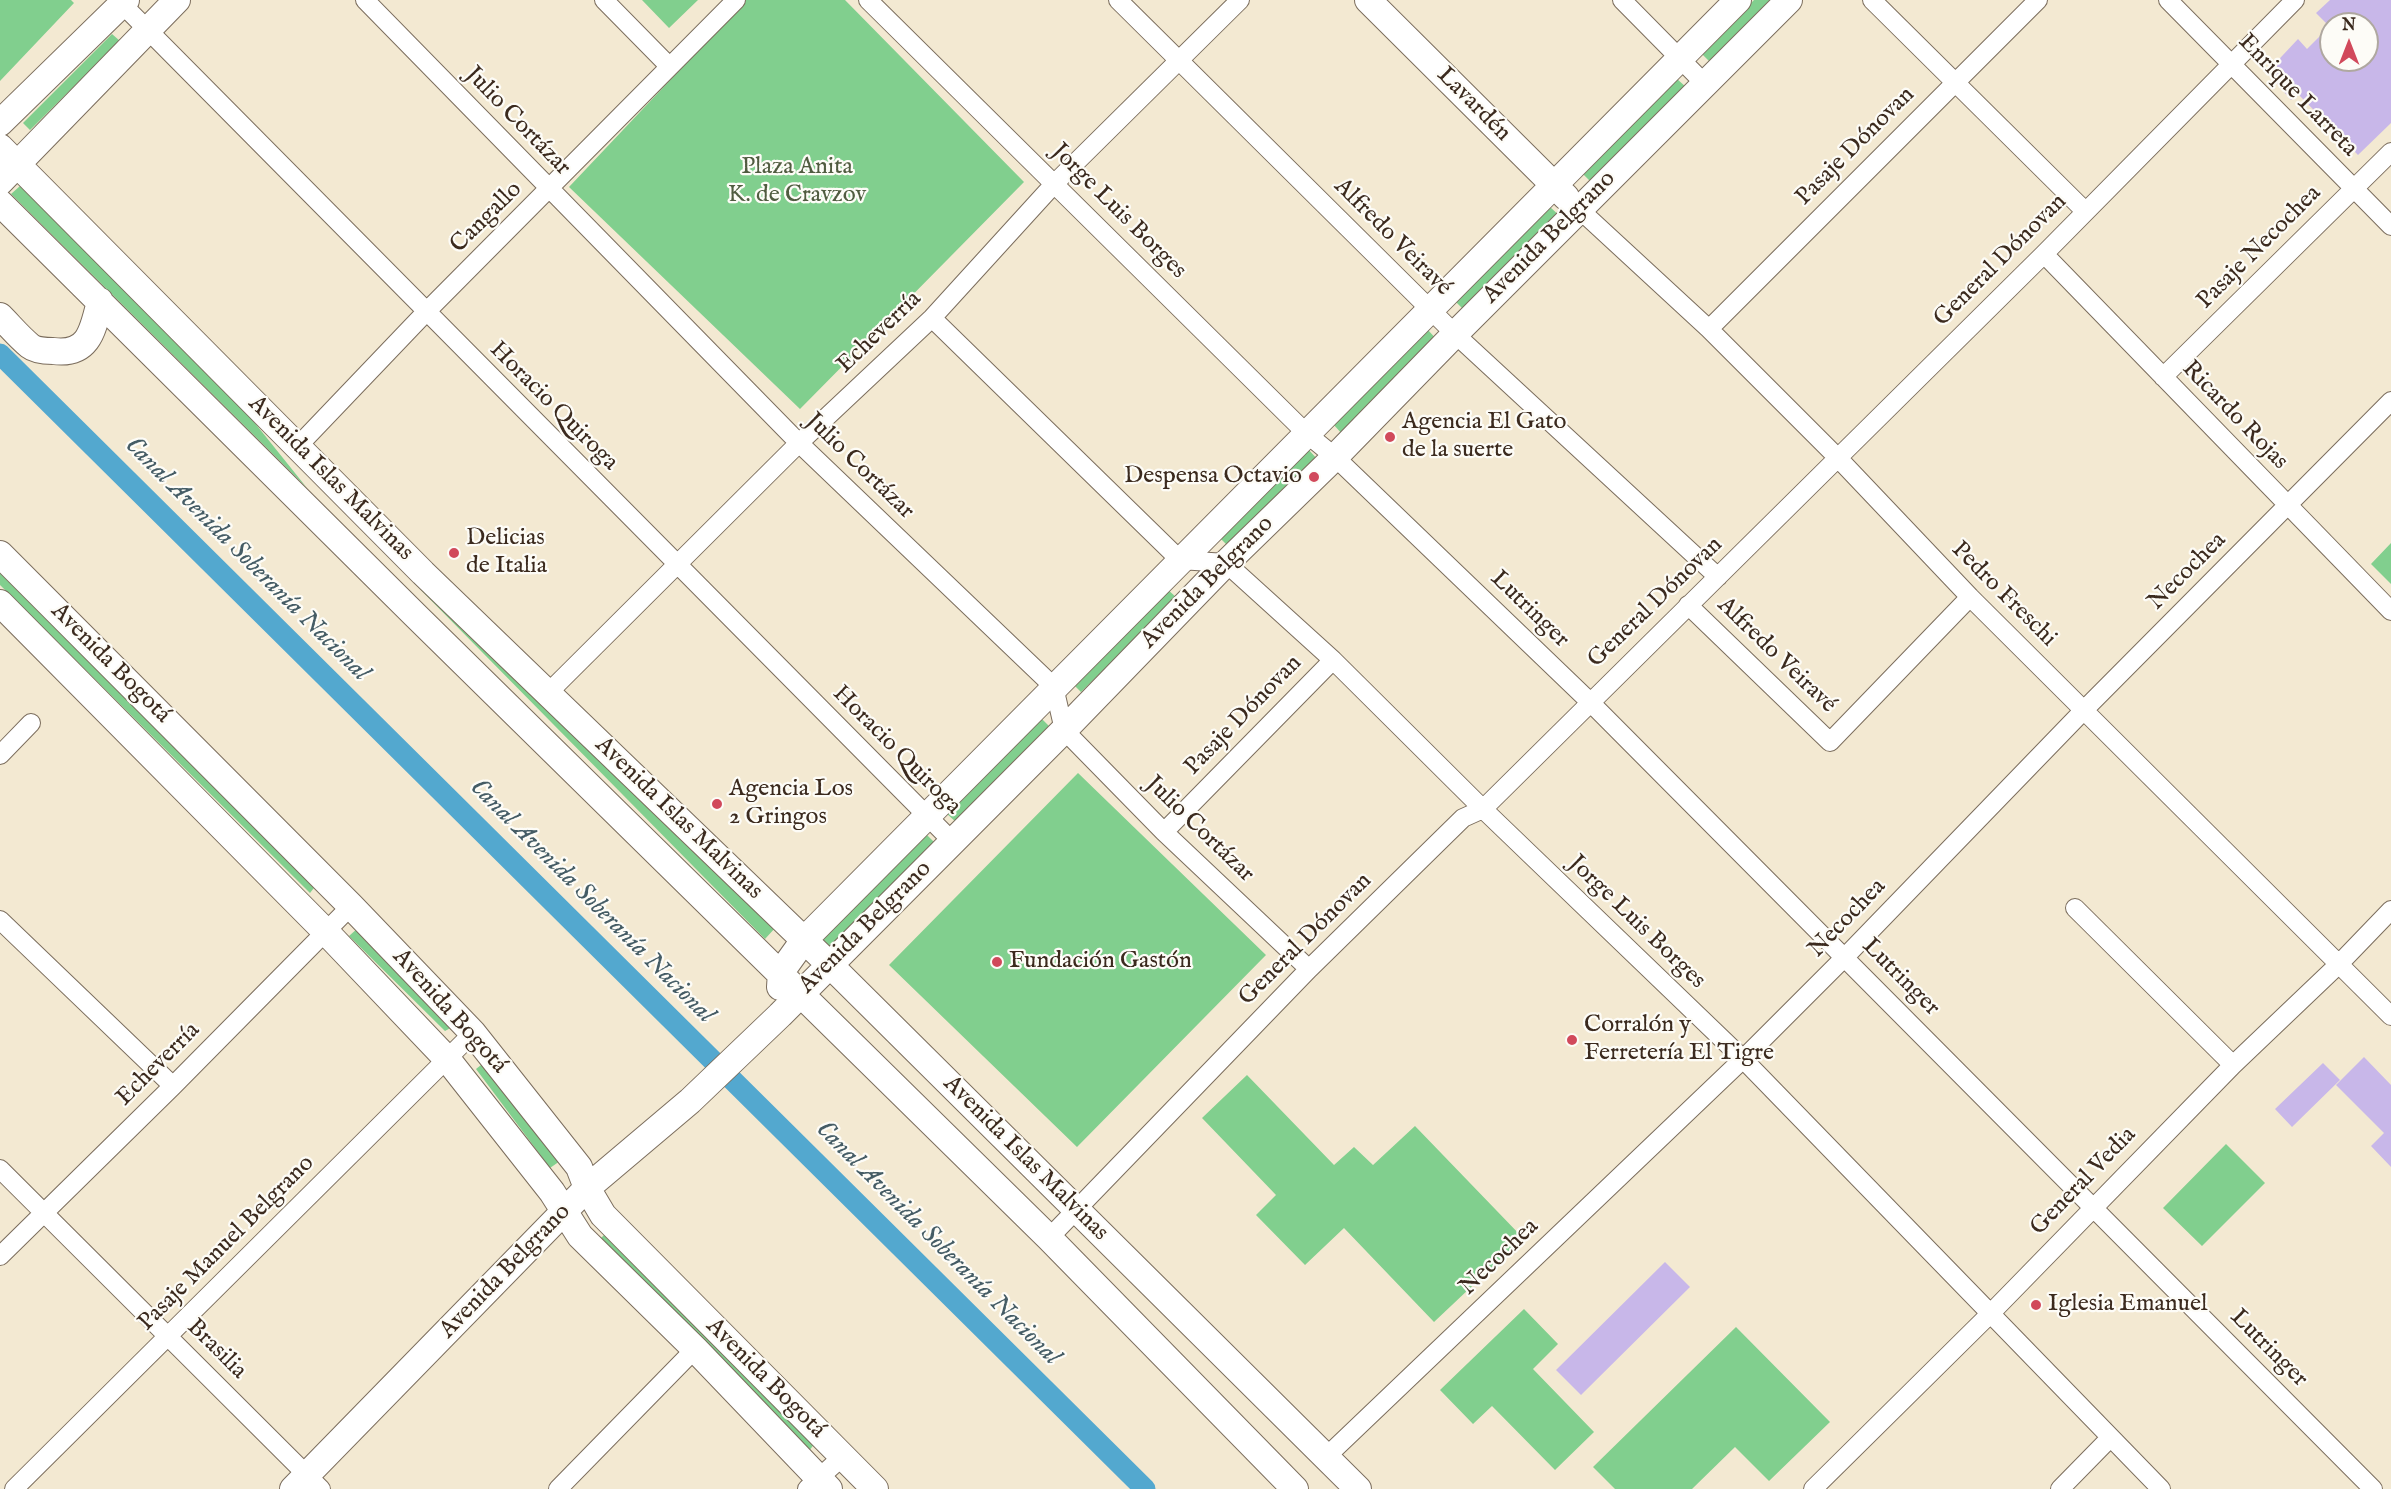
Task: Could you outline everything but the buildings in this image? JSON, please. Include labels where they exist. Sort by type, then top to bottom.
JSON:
[{"type":"main road","points":[[5,164],[177,0]]},
{"type":"main road","name":"Lavardén","points":[[1368,0],[1579,209]]},
{"type":"main road","name":"Avenida Belgrano","points":[[780,1015],[781,972],[804,940],[1738,0]]},
{"type":"main road","name":"Avenida Belgrano","points":[[306,1484],[566,1213],[587,1188],[690,1101],[780,1015],[1064,730],[1226,563],[1335,457],[1789,0]]},
{"type":"main road","points":[[0,123],[124,2]]},
{"type":"main road","name":"Avenida Islas Malvinas","points":[[5,164],[298,446],[326,477],[547,694],[830,964],[1358,1489]]},
{"type":"main road","name":"Avenida Islas Malvinas","points":[[0,203],[415,615],[781,972],[1049,1238],[1295,1489]]},
{"type":"main road","points":[[0,316],[32,348],[54,352],[73,351],[86,343],[95,323],[100,301]]},
{"type":"main road","points":[[326,477],[415,615]]},
{"type":"main road","name":"Avenida Bogotá","points":[[0,554],[351,906],[473,1033],[579,1167],[587,1188],[603,1215],[875,1489]]},
{"type":"main road","name":"Avenida Bogotá","points":[[0,603],[326,932],[448,1060],[552,1192],[580,1236],[696,1349],[818,1485]]},
{"type":"street","name":"Julio Cortázar","points":[[365,0],[799,443],[1054,687]]},
{"type":"street","points":[[604,0],[668,65]]},
{"type":"street","name":"Cangallo","points":[[298,446],[668,65],[736,0]]},
{"type":"street","name":"Jorge Luis Borges","points":[[868,0],[1307,434],[1335,457]]},
{"type":"street","name":"Alfredo Veiravé","points":[[1118,0],[1455,334],[1718,577]]},
{"type":"street","name":"Echeverría","points":[[547,694],[799,443],[932,318],[1055,183],[1240,0]]},
{"type":"street","points":[[1622,0],[1706,85]]},
{"type":"street","points":[[1872,0],[2085,211]]},
{"type":"street","name":"Pasaje Dónovan","points":[[1709,329],[2038,0]]},
{"type":"street","name":"Enrique Larreta","points":[[2168,0],[2391,226]]},
{"type":"street","name":"General Dónovan","points":[[1049,1238],[1309,969],[1463,818],[1483,808],[2044,254],[2295,0]]},
{"type":"street","name":"Horacio Quiroga","points":[[124,2],[147,30],[952,842]]},
{"type":"street","name":"Pasaje Necochea","points":[[2163,377],[2391,153]]},
{"type":"street","name":"Pedro Freschi","points":[[1579,209],[1709,329],[1838,458],[1970,597],[2391,1016]]},
{"type":"street","name":"Ricardo Rojas","points":[[2044,254],[2391,611]]},
{"type":"street","points":[[932,318],[1180,560],[1226,563]]},
{"type":"street","name":"Necochea","points":[[1326,1457],[1743,1059],[2084,710],[2391,401]]},
{"type":"street","name":"Lutringer","points":[[1335,457],[1589,701],[2373,1489]]},
{"type":"street","name":"Jorge Luis Borges","points":[[1226,563],[1332,660],[1743,1059],[2161,1489]]},
{"type":"street","name":"Alfredo Veiravé","points":[[1688,604],[1830,742],[1970,597]]},
{"type":"street","name":"Pasaje Dónovan","points":[[1164,832],[1332,660]]},
{"type":"street","points":[[1054,687],[1064,730]]},
{"type":"street","points":[[0,755],[32,723]]},
{"type":"street","name":"Julio Cortázar","points":[[1064,730],[1164,832],[1309,969]]},
{"type":"street","name":"Echeverría","points":[[0,1256],[351,906]]},
{"type":"street","points":[[2075,908],[2233,1065]]},
{"type":"street","name":"General Vedia","points":[[1813,1489],[1990,1314],[2233,1065],[2391,910]]},
{"type":"street","points":[[0,920],[173,1086]]},
{"type":"street","name":"Pasaje Manuel Belgrano","points":[[14,1489],[473,1033]]},
{"type":"street","name":"Brasilia","points":[[0,1168],[168,1336],[306,1484]]},
{"type":"street","points":[[558,1489],[696,1349]]},
{"type":"street","points":[[2060,1489],[2110,1438]]},
{"type":"street","points":[[818,1485],[842,1457]]},
{"type":"green space","points":[[0,0],[71,0],[74,3],[0,81]]},
{"type":"green space","points":[[642,0],[698,0],[669,28]]},
{"type":"green space","name":"Plaza Anita K. de Cravzov","points":[[746,0],[845,0],[1024,182],[800,409],[569,187]]},
{"type":"green space","points":[[1754,0],[1775,0],[1711,63],[1701,53]]},
{"type":"green space","points":[[112,34],[120,41],[30,130],[23,123]]},
{"type":"green space","points":[[1676,78],[1687,88],[1592,183],[1581,172]]},
{"type":"green space","points":[[20,186],[234,397],[307,488],[11,194]]},
{"type":"green space","points":[[1550,207],[1561,217],[1466,312],[1455,301]]},
{"type":"green space","points":[[1428,330],[1438,341],[1343,435],[1333,424]]},
{"type":"green space","points":[[1308,449],[1318,460],[1230,548],[1220,538]]},
{"type":"green space","points":[[2391,543],[2391,584],[2371,564]]},
{"type":"green space","points":[[0,568],[317,884],[310,893],[0,585]]},
{"type":"green space","points":[[410,579],[776,927],[765,939]]},
{"type":"green space","points":[[1166,588],[1177,598],[1081,692],[1071,682]]},
{"type":"green space","points":[[1041,718],[1052,729],[957,823],[946,813]]},
{"type":"green space","points":[[1078,773],[1266,955],[1077,1147],[889,965]]},
{"type":"green space","points":[[927,835],[937,845],[831,950],[821,939]]},
{"type":"green space","points":[[358,928],[456,1025],[445,1031],[349,936]]},
{"type":"green space","points":[[486,1061],[560,1161],[550,1168],[476,1069]]},
{"type":"green space","points":[[1247,1075],[1334,1165],[1354,1147],[1373,1165],[1415,1126],[1523,1238],[1434,1322],[1344,1228],[1305,1265],[1256,1215],[1276,1195],[1202,1118]]},
{"type":"green space","points":[[2226,1144],[2265,1183],[2202,1246],[2163,1208]]},
{"type":"green space","points":[[608,1231],[815,1443],[809,1451],[598,1241]]},
{"type":"green space","points":[[1524,1309],[1558,1344],[1533,1369],[1594,1432],[1555,1470],[1492,1406],[1473,1424],[1440,1390]]},
{"type":"green space","points":[[1736,1327],[1830,1422],[1769,1481],[1735,1447],[1692,1489],[1615,1489],[1593,1467]]},
{"type":"waterway","name":"Canal Avenida Soberanía Nacional","points":[[0,354],[1145,1489]]},
{"type":"place","name":"Agencia El Gato de la suerte","points":[[1390,437]]},
{"type":"place","name":"Despensa Octavio","points":[[1314,477]]},
{"type":"place","name":"Delicias de Italia","points":[[454,553]]},
{"type":"place","name":"Agencia Los 2 Gringos","points":[[717,804]]},
{"type":"place","name":"Fundación Gastón","points":[[997,962]]},
{"type":"place","name":"Corralón y Ferretería El Tigre","points":[[1572,1040]]},
{"type":"place","name":"Iglesia Emanuel","points":[[2036,1305]]}]
